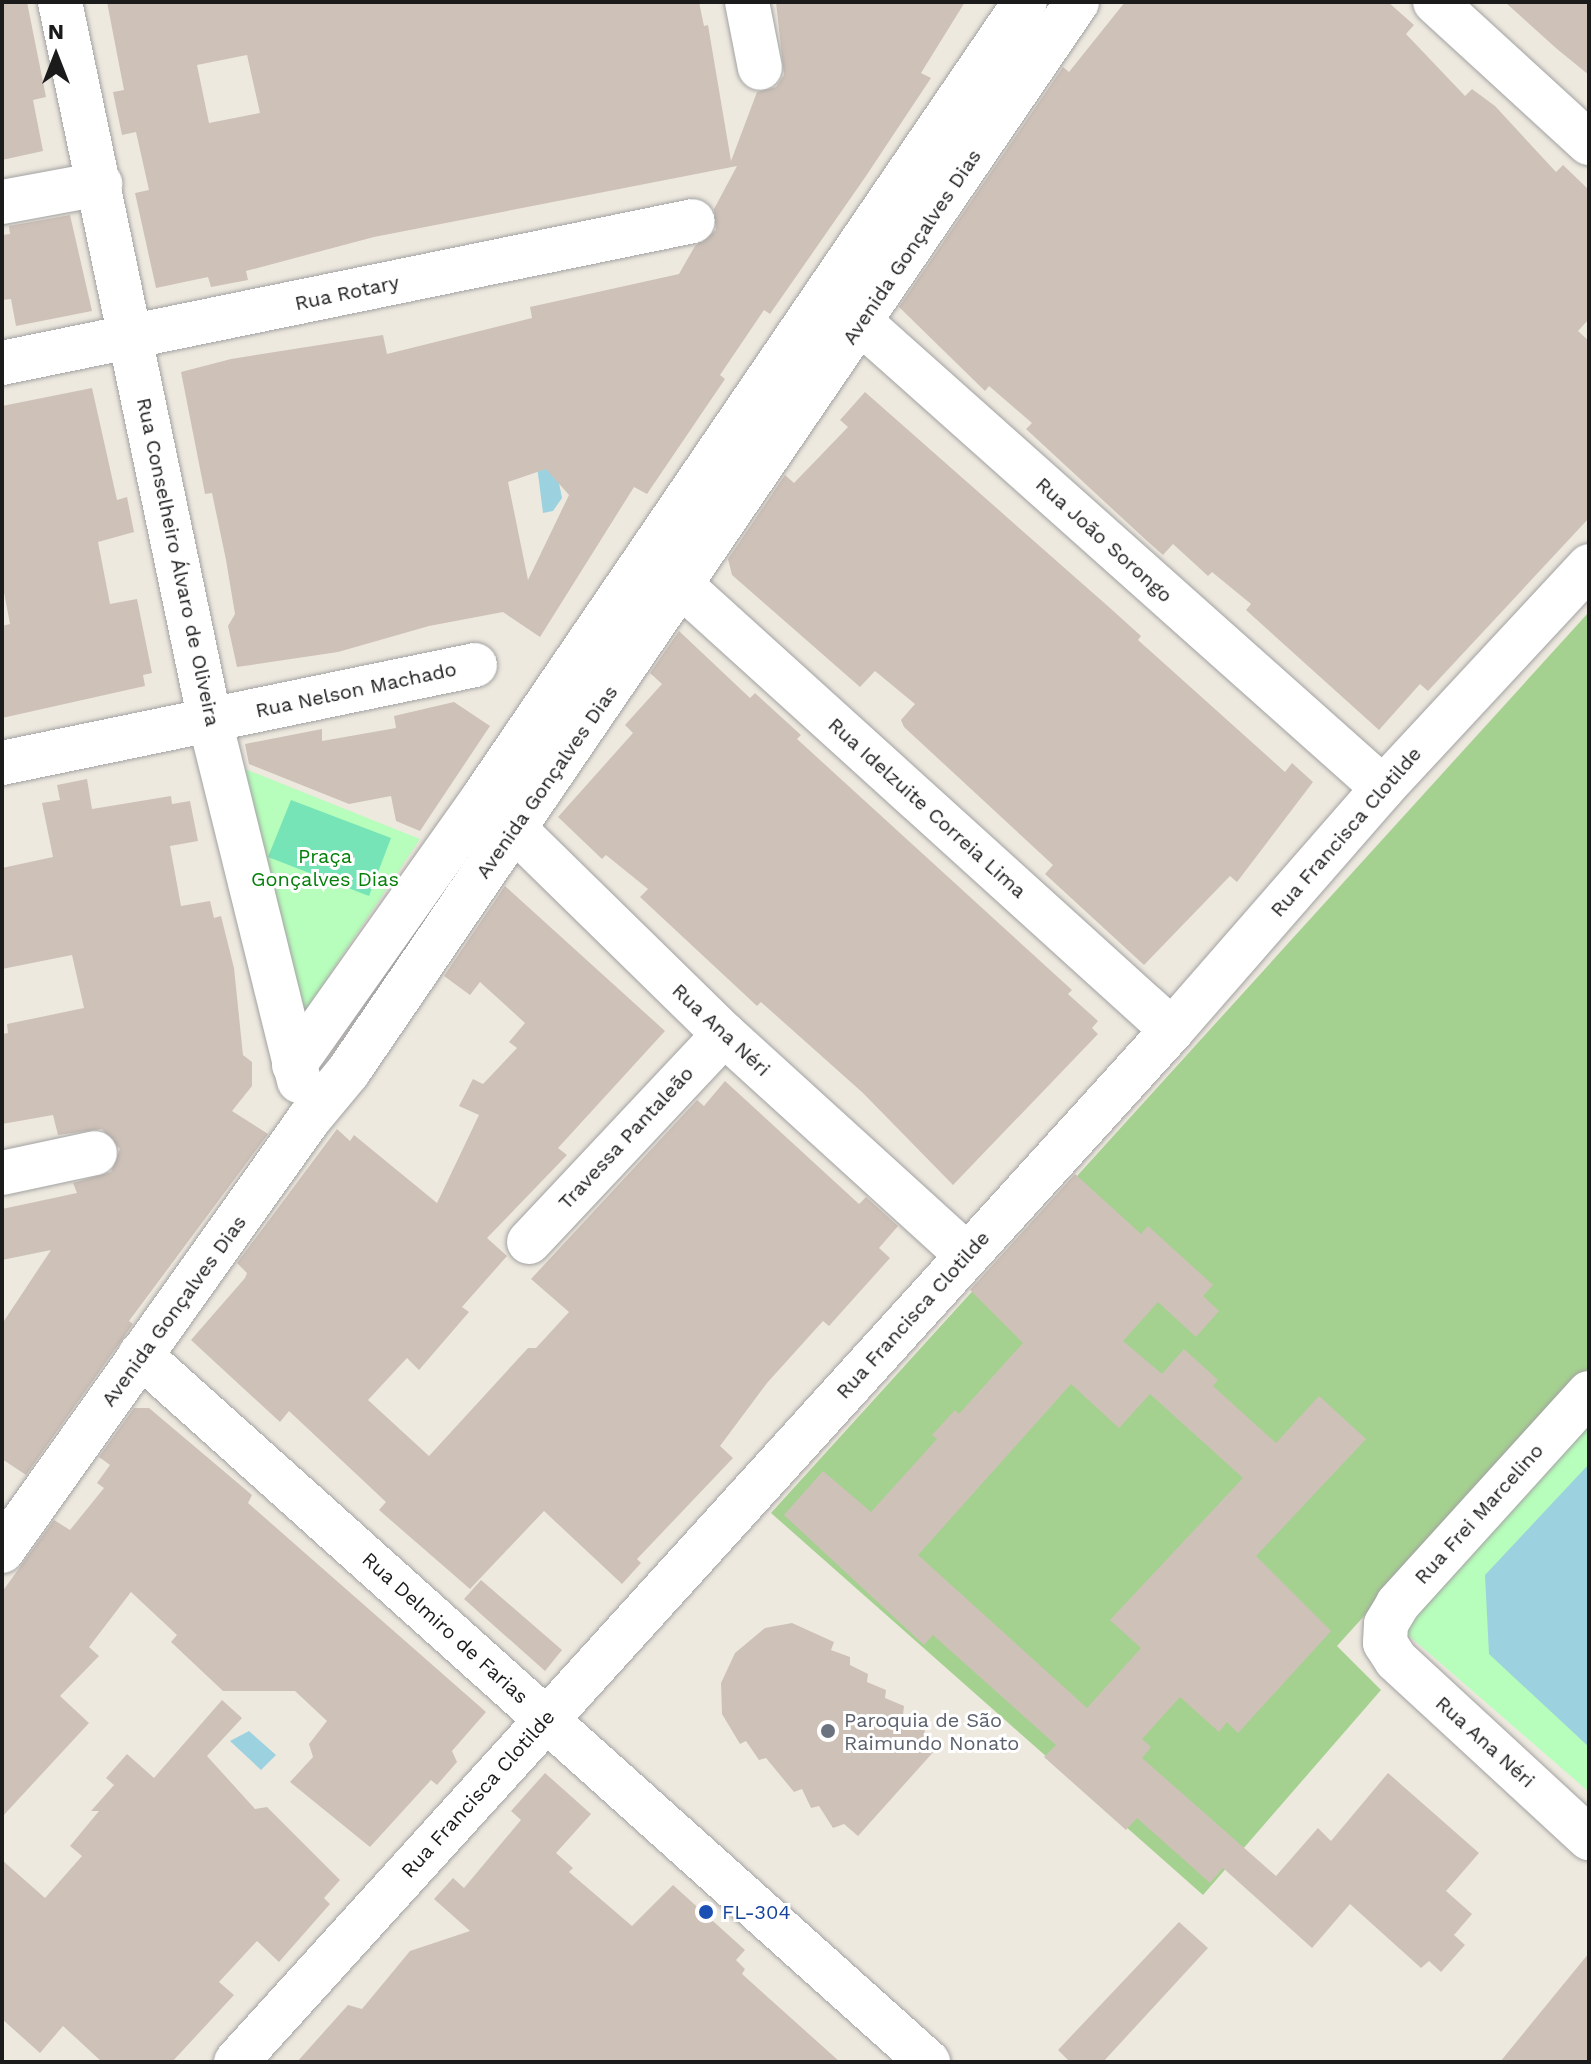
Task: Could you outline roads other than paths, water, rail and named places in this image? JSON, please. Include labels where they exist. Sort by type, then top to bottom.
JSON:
[{"type":"street","name":"Rua Conselheiro Álvaro de Oliveira","points":[[60,2],[210,721],[309,1119]]},
{"type":"street","points":[[747,2],[760,68]]},
{"type":"street","points":[[294,1065],[483,798],[1025,2]]},
{"type":"street","name":"Avenida Gonçalves Dias","points":[[2,1551],[140,1355],[223,1246],[309,1119],[348,1072],[1077,2]]},
{"type":"street","points":[[1435,2],[1589,143]]},
{"type":"street","points":[[2,202],[100,184]]},
{"type":"street","name":"Rua Rotary","points":[[2,363],[693,221]]},
{"type":"street","name":"Rua João Sorongo","points":[[827,291],[860,324],[1383,788]]},
{"type":"street","name":"Rua Francisca Clotilde","points":[[236,2062],[1172,1030],[1383,788],[1589,566]]},
{"type":"street","name":"Rua Idelzuite Correia Lima","points":[[682,586],[1172,1030]]},
{"type":"street","name":"Rua Nelson Machado","points":[[2,763],[475,665]]},
{"type":"street","name":"Rua Ana Néri","points":[[483,798],[724,1034],[967,1255]]},
{"type":"street","name":"Travessa Pantaleão","points":[[529,1242],[724,1034]]},
{"type":"street","points":[[2,1173],[95,1153]]},
{"type":"street","name":"Rua Delmiro de Farias","points":[[140,1355],[928,2062]]},
{"type":"street","name":"Rua Frei Marcelino","points":[[1385,1643],[1386,1624],[1398,1604],[1589,1393]]},
{"type":"street","name":"Rua Ana Néri","points":[[1385,1643],[1396,1660],[1589,1838]]},
{"type":"water","points":[[555,463],[562,498],[553,511],[543,513],[537,466]]},
{"type":"water","points":[[1589,1464],[1589,1747],[1489,1654],[1485,1575]]},
{"type":"water","points":[[249,1731],[276,1755],[261,1770],[230,1741]]},
{"type":"place","name":"Paroquia de São Raimundo Nonato","points":[[828,1731]]},
{"type":"place","name":"FL-304","points":[[706,1912]]},
{"type":"park label","name":"Praça Gonçalves Dias","points":[[325,868]]}]
